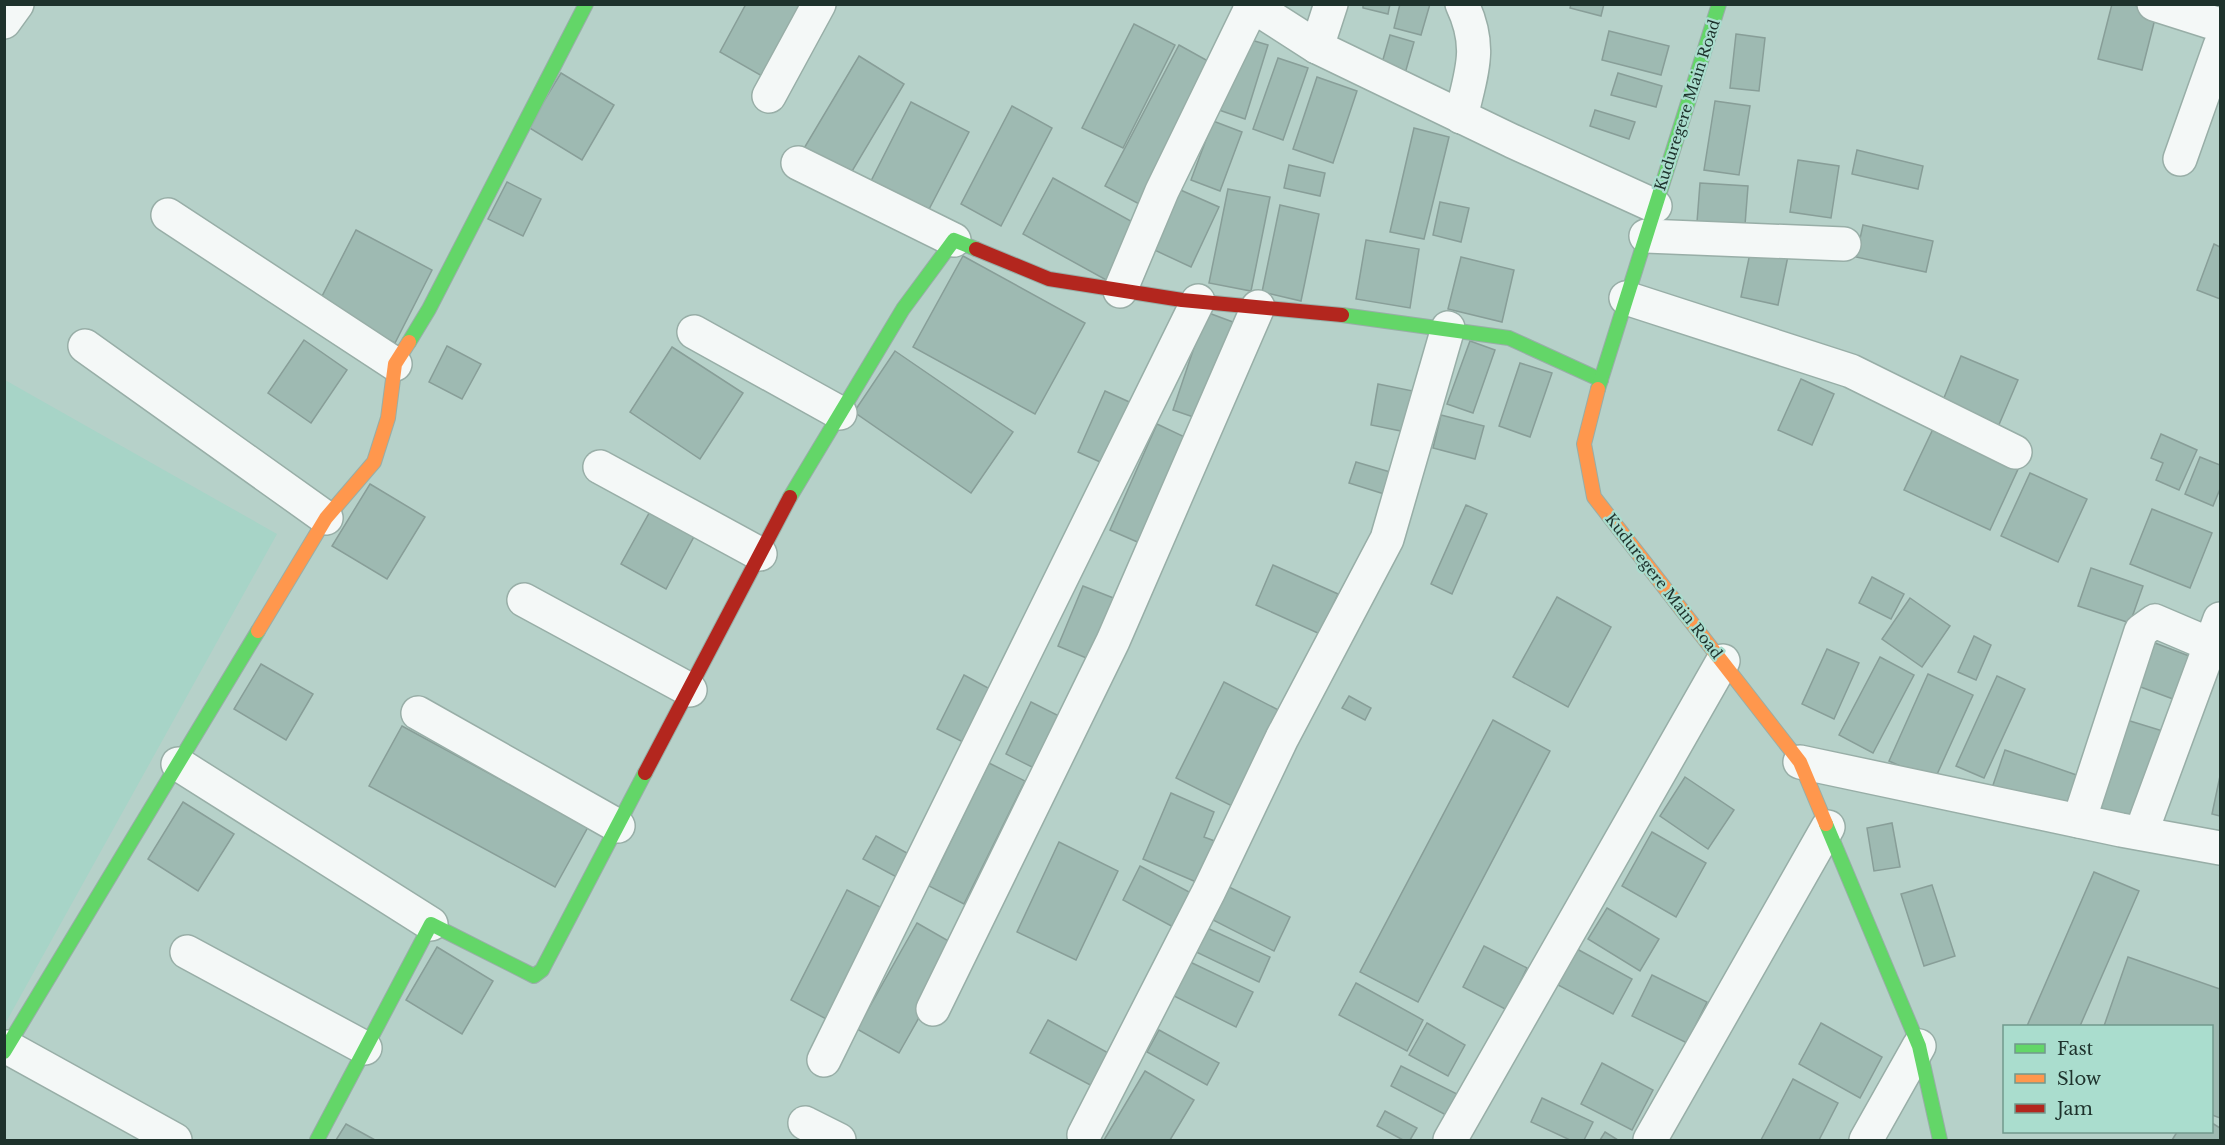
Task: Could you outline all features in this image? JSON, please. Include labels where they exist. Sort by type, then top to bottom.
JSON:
[{"type":"street","points":[[4,22],[17,4]]},
{"type":"street","points":[[175,1140],[6,1049],[326,518],[374,462],[388,418],[395,364],[429,309],[586,4]]},
{"type":"street","points":[[769,96],[819,4]]},
{"type":"street","points":[[1317,47],[1331,4]]},
{"type":"street","points":[[1461,117],[1476,53],[1470,21],[1462,4]]},
{"type":"street","name":"Kuduregere Main Road","points":[[1719,4],[1626,298],[1584,444],[1594,497],[1800,762],[1919,1046],[1940,1140]]},
{"type":"street","points":[[2154,4],[2220,25]]},
{"type":"street","points":[[1120,291],[1162,191],[1251,5],[1317,47],[1461,117],[1651,221],[1844,244]]},
{"type":"street","points":[[2180,159],[2220,46]]},
{"type":"street","points":[[798,163],[954,240],[1049,279],[1120,291],[1448,328],[1509,338],[1601,380]]},
{"type":"street","points":[[168,215],[395,364]]},
{"type":"street","points":[[178,764],[430,924],[534,976],[542,970],[784,506],[903,309],[954,240]]},
{"type":"street","points":[[1626,298],[1851,371],[2015,452]]},
{"type":"street","points":[[824,1060],[1198,301]]},
{"type":"street","points":[[933,1009],[1113,641],[1258,307]]},
{"type":"street","points":[[1084,1135],[1209,891],[1282,738],[1387,539],[1448,328]]},
{"type":"street","points":[[694,332],[840,413]]},
{"type":"street","points":[[85,346],[326,518]]},
{"type":"street","points":[[600,467],[760,554]]},
{"type":"street","points":[[524,600],[690,690]]},
{"type":"street","points":[[2079,820],[2141,631],[2155,621],[2215,631],[2141,833]]},
{"type":"street","points":[[1450,1140],[1723,661]]},
{"type":"street","points":[[418,713],[618,826]]},
{"type":"street","points":[[1800,762],[2220,848]]},
{"type":"street","points":[[1650,1140],[1828,827]]},
{"type":"street","points":[[317,1140],[430,924]]},
{"type":"street","points":[[187,952],[365,1048]]},
{"type":"street","points":[[1866,1140],[1919,1046]]},
{"type":"street","points":[[805,1124],[840,1140]]},
{"type":"shaded area","points":[[5,380],[277,534],[5,1024]]},
{"type":"building","points":[[746,4],[813,4],[771,81],[720,52]]},
{"type":"building","points":[[1363,4],[1390,4],[1388,14],[1363,8]]},
{"type":"building","points":[[1400,4],[1430,4],[1421,35],[1394,28]]},
{"type":"building","points":[[1571,4],[1604,4],[1601,16],[1570,8]]},
{"type":"building","points":[[2112,4],[2130,4],[2157,11],[2142,70],[2098,59]]},
{"type":"building","points":[[1134,24],[1175,45],[1123,148],[1082,128]]},
{"type":"building","points":[[1609,31],[1669,46],[1661,75],[1602,60]]},
{"type":"building","points":[[1736,34],[1765,38],[1759,91],[1730,88]]},
{"type":"building","points":[[1390,35],[1414,42],[1404,77],[1380,70]]},
{"type":"building","points":[[1238,36],[1268,45],[1245,119],[1216,109]]},
{"type":"building","points":[[1179,45],[1217,66],[1143,206],[1105,186]]},
{"type":"building","points":[[859,56],[904,84],[848,178],[803,150]]},
{"type":"building","points":[[1278,58],[1308,68],[1283,140],[1253,129]]},
{"type":"building","points":[[561,73],[614,105],[582,160],[528,127]]},
{"type":"building","points":[[1618,73],[1662,86],[1656,107],[1611,95]]},
{"type":"building","points":[[1317,77],[1357,91],[1333,163],[1293,149]]},
{"type":"building","points":[[1715,101],[1750,106],[1739,175],[1704,170]]},
{"type":"building","points":[[911,102],[969,132],[925,217],[868,187]]},
{"type":"building","points":[[1012,106],[1052,128],[1001,226],[961,204]]},
{"type":"building","points":[[1595,110],[1635,122],[1629,139],[1590,126]]},
{"type":"building","points":[[1213,121],[1242,132],[1220,191],[1191,180]]},
{"type":"building","points":[[1414,128],[1449,137],[1424,239],[1390,232]]},
{"type":"building","points":[[1857,150],[1923,166],[1918,189],[1852,174]]},
{"type":"building","points":[[1798,160],[1839,166],[1831,218],[1790,212]]},
{"type":"building","points":[[1289,165],[1325,173],[1320,196],[1284,188]]},
{"type":"building","points":[[1053,178],[1138,225],[1108,281],[1023,234]]},
{"type":"building","points":[[507,182],[541,199],[523,236],[488,219]]},
{"type":"building","points":[[1700,183],[1748,186],[1745,225],[1697,222]]},
{"type":"building","points":[[1176,188],[1219,207],[1191,267],[1148,247]]},
{"type":"building","points":[[1228,189],[1270,197],[1251,291],[1209,283]]},
{"type":"building","points":[[1440,202],[1469,208],[1461,242],[1433,235]]},
{"type":"building","points":[[1280,205],[1319,214],[1301,301],[1262,292]]},
{"type":"building","points":[[1863,225],[1933,241],[1926,272],[1856,257]]},
{"type":"building","points":[[356,230],[432,270],[395,343],[318,304]]},
{"type":"building","points":[[1366,240],[1419,249],[1410,308],[1356,299]]},
{"type":"building","points":[[2214,244],[2220,247],[2220,299],[2197,290]]},
{"type":"building","points":[[1751,248],[1788,256],[1778,305],[1741,297]]},
{"type":"building","points":[[963,256],[1085,323],[1035,414],[913,347]]},
{"type":"building","points":[[1461,257],[1514,270],[1502,322],[1448,309]]},
{"type":"building","points":[[1206,312],[1241,325],[1208,422],[1173,410]]},
{"type":"building","points":[[304,340],[347,370],[311,423],[268,393]]},
{"type":"building","points":[[1470,341],[1495,350],[1473,413],[1447,404]]},
{"type":"building","points":[[447,346],[481,364],[462,399],[429,382]]},
{"type":"building","points":[[672,347],[743,393],[700,459],[630,412]]},
{"type":"building","points":[[895,351],[1013,432],[971,493],[854,412]]},
{"type":"building","points":[[1961,356],[2018,380],[1995,434],[1939,410]]},
{"type":"building","points":[[1520,363],[1552,373],[1530,437],[1499,426]]},
{"type":"building","points":[[1801,379],[1834,394],[1812,445],[1778,430]]},
{"type":"building","points":[[1378,384],[1413,391],[1406,432],[1371,425]]},
{"type":"building","points":[[1105,391],[1136,405],[1109,466],[1078,452]]},
{"type":"building","points":[[1441,415],[1484,426],[1475,459],[1433,448]]},
{"type":"building","points":[[1157,424],[1189,439],[1142,544],[1110,530]]},
{"type":"building","points":[[1934,427],[2019,467],[1990,530],[1904,490]]},
{"type":"building","points":[[2161,434],[2197,450],[2179,490],[2156,480],[2163,463],[2151,458]]},
{"type":"building","points":[[2200,457],[2220,465],[2220,489],[2213,506],[2185,494]]},
{"type":"building","points":[[1356,462],[1404,476],[1397,498],[1349,483]]},
{"type":"building","points":[[2030,473],[2087,499],[2058,562],[2001,536]]},
{"type":"building","points":[[370,484],[425,517],[387,579],[332,546]]},
{"type":"building","points":[[1466,505],[1487,514],[1452,594],[1431,584]]},
{"type":"building","points":[[653,506],[697,531],[666,589],[621,564]]},
{"type":"building","points":[[2152,509],[2212,533],[2190,588],[2130,564]]},
{"type":"building","points":[[1273,565],[1338,594],[1320,634],[1256,605]]},
{"type":"building","points":[[2091,568],[2143,586],[2130,623],[2078,606]]},
{"type":"building","points":[[1872,577],[1904,594],[1891,619],[1859,603]]},
{"type":"building","points":[[1083,586],[1116,599],[1091,660],[1058,646]]},
{"type":"building","points":[[1557,597],[1611,627],[1568,707],[1513,677]]},
{"type":"building","points":[[1910,598],[1950,626],[1922,667],[1882,639]]},
{"type":"building","points":[[1974,636],[1991,645],[1976,680],[1958,672]]},
{"type":"building","points":[[2155,643],[2197,659],[2181,702],[2138,686]]},
{"type":"building","points":[[1827,649],[1859,663],[1834,719],[1802,704]]},
{"type":"building","points":[[1880,657],[1914,675],[1873,753],[1839,735]]},
{"type":"building","points":[[261,664],[313,694],[286,740],[234,709]]},
{"type":"building","points":[[1928,674],[1973,695],[1934,781],[1889,761]]},
{"type":"building","points":[[964,675],[990,689],[963,742],[937,729]]},
{"type":"building","points":[[1997,676],[2025,689],[1984,778],[1956,766]]},
{"type":"building","points":[[1224,682],[1288,715],[1240,810],[1176,778]]},
{"type":"building","points":[[1349,696],[1371,708],[1365,720],[1342,708]]},
{"type":"building","points":[[1031,702],[1065,719],[1040,771],[1006,754]]},
{"type":"building","points":[[2117,717],[2166,732],[2139,820],[2091,805]]},
{"type":"building","points":[[1493,720],[1550,751],[1418,1002],[1360,972]]},
{"type":"building","points":[[402,726],[588,827],[555,887],[369,786]]},
{"type":"building","points":[[2005,750],[2088,779],[2074,817],[1992,788]]},
{"type":"building","points":[[989,763],[1025,781],[964,904],[929,886]]},
{"type":"building","points":[[2220,776],[2220,816],[2212,814]]},
{"type":"building","points":[[1685,777],[1734,810],[1708,849],[1660,816]]},
{"type":"building","points":[[1171,793],[1214,812],[1204,837],[1228,846],[1210,888],[1143,859]]},
{"type":"building","points":[[183,802],[234,834],[198,891],[148,859]]},
{"type":"building","points":[[1892,823],[1900,867],[1874,871],[1867,828]]},
{"type":"building","points":[[1652,832],[1706,863],[1676,917],[1622,886]]},
{"type":"building","points":[[876,836],[916,858],[904,881],[863,859]]},
{"type":"building","points":[[1059,842],[1118,871],[1076,960],[1017,932]]},
{"type":"building","points":[[1140,866],[1193,894],[1175,928],[1123,900]]},
{"type":"building","points":[[2094,872],[2139,891],[2080,1025],[2027,1025]]},
{"type":"building","points":[[1932,885],[1955,956],[1924,966],[1901,894]]},
{"type":"building","points":[[1229,887],[1290,917],[1274,951],[1213,920]]},
{"type":"building","points":[[847,890],[884,909],[828,1020],[791,1000]]},
{"type":"building","points":[[1607,908],[1659,939],[1640,971],[1588,939]]},
{"type":"building","points":[[917,923],[959,947],[899,1053],[857,1029]]},
{"type":"building","points":[[1205,927],[1270,957],[1259,982],[1194,951]]},
{"type":"building","points":[[1484,946],[1527,968],[1507,1010],[1463,987]]},
{"type":"building","points":[[437,947],[493,981],[462,1034],[406,1000]]},
{"type":"building","points":[[1577,949],[1632,979],[1613,1014],[1558,985]]},
{"type":"building","points":[[2128,957],[2220,989],[2220,1118],[2213,1115],[2213,1025],[2104,1025]]},
{"type":"building","points":[[1188,961],[1253,992],[1236,1027],[1172,995]]},
{"type":"building","points":[[1652,975],[1707,1002],[1687,1043],[1632,1016]]},
{"type":"building","points":[[1356,983],[1423,1020],[1407,1051],[1339,1015]]},
{"type":"building","points":[[1048,1020],[1112,1055],[1094,1087],[1030,1053]]},
{"type":"building","points":[[1427,1023],[1465,1045],[1448,1076],[1409,1055]]},
{"type":"building","points":[[1821,1023],[1882,1057],[1860,1098],[1799,1064]]},
{"type":"building","points":[[1159,1030],[1219,1063],[1207,1085],[1147,1052]]},
{"type":"building","points":[[1602,1063],[1653,1090],[1632,1130],[1581,1104]]},
{"type":"building","points":[[1401,1066],[1457,1094],[1446,1115],[1391,1086]]},
{"type":"building","points":[[1145,1071],[1194,1100],[1170,1140],[1104,1140]]},
{"type":"building","points":[[1793,1079],[1838,1103],[1819,1140],[1761,1140]]},
{"type":"building","points":[[1542,1098],[1593,1122],[1584,1140],[1570,1140],[1531,1122]]},
{"type":"building","points":[[1385,1111],[1417,1128],[1410,1140],[1403,1140],[1377,1126]]},
{"type":"building","points":[[346,1124],[375,1140],[336,1140]]},
{"type":"building","points":[[2213,1124],[2220,1128],[2220,1140],[2172,1140],[2176,1133],[2213,1133]]},
{"type":"building","points":[[1605,1132],[1618,1140],[1600,1140]]},
{"type":"traffic: fast","points":[[409,342],[429,309],[586,4]]},
{"type":"traffic: fast","points":[[1598,389],[1719,4]]},
{"type":"traffic: fast","points":[[790,497],[903,309],[954,240],[976,249]]},
{"type":"traffic: fast","points":[[1342,315],[1509,338],[1601,380]]},
{"type":"traffic: fast","points":[[4,1052],[258,631]]},
{"type":"traffic: fast","points":[[317,1140],[431,924],[534,976],[542,970],[645,773]]},
{"type":"traffic: fast","points":[[1826,824],[1919,1046],[1940,1140]]},
{"type":"traffic: slow","points":[[258,631],[326,518],[374,462],[388,418],[395,364],[409,342]]},
{"type":"traffic: slow","points":[[1598,389],[1584,444],[1594,497],[1800,762],[1826,824]]},
{"type":"traffic: jam","points":[[976,249],[1049,279],[1182,300],[1342,315]]},
{"type":"traffic: jam","points":[[645,773],[790,497]]}]
